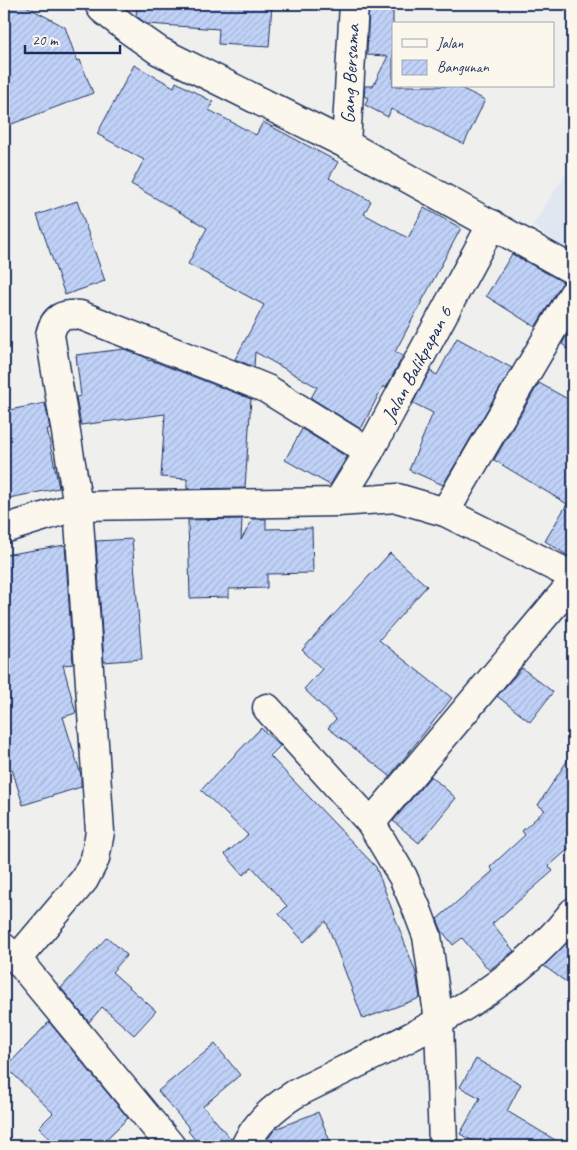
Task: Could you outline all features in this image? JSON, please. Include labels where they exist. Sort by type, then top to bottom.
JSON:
[{"type":"street","points":[[99,4],[102,9],[159,51],[346,144],[573,270]]},
{"type":"street","name":"Gang Bersama","points":[[346,144],[354,4]]},
{"type":"street","name":"Jalan Balikpapan 6","points":[[338,502],[369,452],[492,224]]},
{"type":"street","points":[[445,512],[573,294]]},
{"type":"street","points":[[171,1146],[17,962],[84,880],[95,859],[100,832],[78,506],[50,335],[52,324],[61,317],[70,314],[80,315],[267,389],[369,452]]},
{"type":"street","points":[[4,529],[78,506],[338,502],[397,498],[445,512],[573,576]]},
{"type":"street","points":[[371,823],[573,582]]},
{"type":"street","points":[[267,708],[371,823],[403,877],[427,936],[440,1021],[443,1146]]},
{"type":"street","points":[[245,1146],[261,1121],[277,1106],[295,1094],[440,1021],[496,986],[533,956],[573,912]]},
{"type":"shaded area","points":[[573,162],[573,253],[532,226]]},
{"type":"building","points":[[4,4],[22,4],[65,27],[77,61],[80,60],[93,93],[4,127]]},
{"type":"building","points":[[137,4],[272,4],[269,47],[218,44],[219,29],[147,24],[136,16]]},
{"type":"building","points":[[369,4],[393,4],[392,88],[461,88],[485,100],[464,144],[391,109],[388,117],[365,105],[368,98],[364,96],[365,86],[373,86],[388,56],[367,55]]},
{"type":"building","points":[[134,65],[174,87],[176,82],[213,102],[209,110],[256,135],[263,122],[338,162],[329,178],[371,201],[364,214],[408,238],[424,208],[461,228],[395,352],[403,356],[386,388],[383,386],[361,429],[311,398],[317,387],[255,352],[254,367],[235,359],[264,305],[188,264],[207,228],[131,184],[144,160],[97,134]]},
{"type":"building","points":[[77,201],[105,281],[65,295],[37,215]]},
{"type":"building","points":[[512,254],[563,282],[535,327],[486,296]]},
{"type":"building","points":[[573,324],[573,352],[562,344]]},
{"type":"building","points":[[457,338],[512,368],[443,485],[409,470],[433,413],[413,403],[430,371],[437,375]]},
{"type":"building","points":[[124,349],[147,358],[147,360],[251,399],[245,488],[187,489],[187,479],[161,477],[165,414],[81,425],[76,397],[81,396],[76,355]]},
{"type":"building","points":[[539,383],[573,402],[573,559],[545,541],[567,504],[494,460]]},
{"type":"building","points":[[45,403],[50,429],[47,429],[59,488],[4,499],[4,411]]},
{"type":"building","points":[[302,429],[347,457],[330,485],[285,460]]},
{"type":"building","points":[[242,519],[241,540],[253,519],[266,519],[266,529],[312,528],[313,573],[267,574],[267,588],[229,589],[229,597],[190,598],[188,520]]},
{"type":"building","points":[[132,539],[142,659],[104,662],[96,541]]},
{"type":"building","points":[[65,545],[73,664],[63,665],[76,713],[63,717],[81,775],[81,787],[23,805],[12,769],[4,772],[4,555]]},
{"type":"building","points":[[390,553],[427,586],[379,640],[452,698],[390,776],[328,728],[336,719],[304,689],[322,669],[302,650]]},
{"type":"building","points":[[522,668],[553,692],[530,722],[497,696]]},
{"type":"building","points":[[261,728],[280,746],[270,756],[376,867],[416,973],[420,998],[363,1019],[326,921],[304,942],[279,914],[287,906],[252,867],[243,875],[225,854],[248,835],[201,790]]},
{"type":"building","points":[[573,752],[573,845],[549,866],[553,871],[492,924],[514,951],[489,970],[462,938],[453,945],[442,931],[437,919],[493,871],[490,867],[525,835],[522,831],[545,810],[538,805]]},
{"type":"building","points":[[431,776],[456,798],[419,843],[393,821]]},
{"type":"building","points":[[573,935],[573,987],[544,966]]},
{"type":"building","points":[[107,937],[127,955],[112,972],[156,1011],[134,1035],[102,1007],[89,1022],[61,988]]},
{"type":"building","points":[[49,1022],[128,1118],[99,1146],[57,1146],[39,1127],[53,1113],[6,1067]]},
{"type":"building","points":[[215,1044],[240,1075],[203,1106],[231,1139],[229,1146],[200,1146],[188,1131],[190,1129],[158,1091]]},
{"type":"building","points":[[476,1059],[521,1084],[507,1111],[565,1146],[482,1146],[460,1134],[480,1098],[460,1087]]},
{"type":"building","points":[[318,1112],[332,1146],[263,1146],[275,1129]]}]
